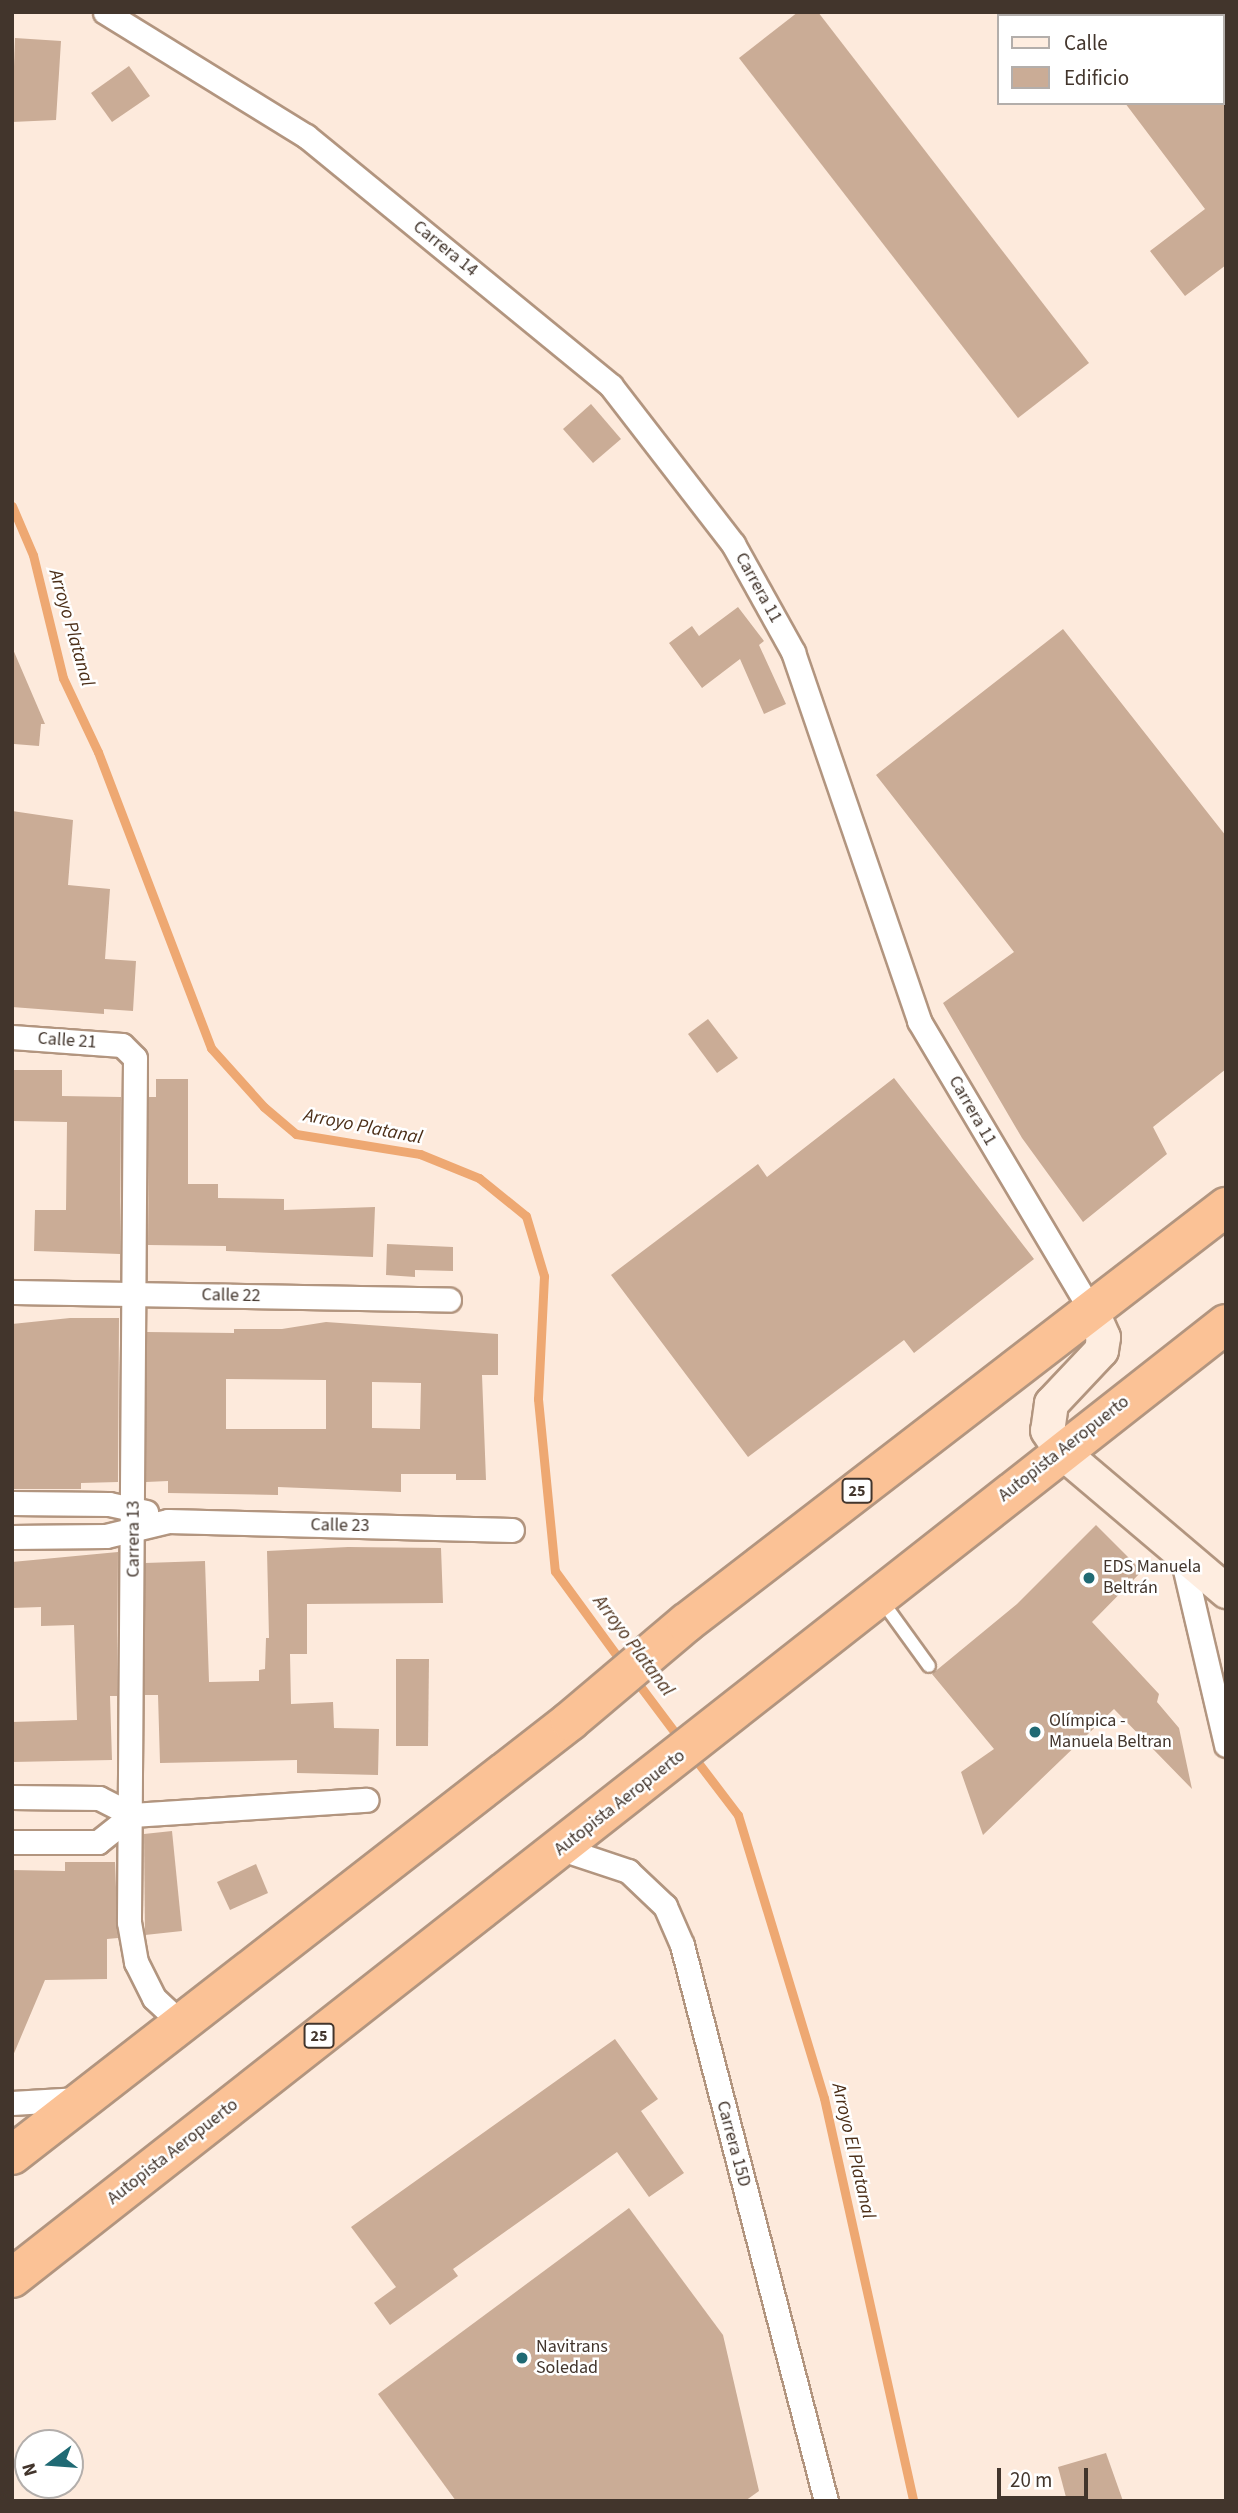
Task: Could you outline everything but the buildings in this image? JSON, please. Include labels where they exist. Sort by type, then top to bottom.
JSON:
[{"type":"highway","name":"25","points":[[12,2155],[89,2099],[181,2023],[570,1721],[686,1623],[1226,1207]]},
{"type":"highway","name":"Autopista Aeropuerto","points":[[12,2278],[410,1962],[629,1797],[878,1596],[1226,1324]]},
{"type":"main road","name":"Carrera 11","points":[[1091,1312],[1103,1337],[1101,1350],[1058,1394],[1046,1415],[1047,1430],[1062,1452],[1182,1557],[1226,1591]]},
{"type":"street","name":"Carrera 14","points":[[105,12],[306,136],[601,377],[733,544]]},
{"type":"street","name":"Carrera 11","points":[[733,544],[793,652],[919,1021],[1091,1312]]},
{"type":"street","name":"Calle 21","points":[[12,1037],[122,1045]]},
{"type":"street","name":"Carrera 13","points":[[122,1045],[135,1058],[132,1294],[134,1532],[129,1922],[136,1962],[154,1998],[181,2023]]},
{"type":"street","name":"Calle 22","points":[[12,1292],[449,1300]]},
{"type":"street","name":"Calle 23","points":[[12,1503],[134,1506],[168,1521]]},
{"type":"street","name":"Calle 23","points":[[12,1537],[134,1532],[168,1521],[512,1530]]},
{"type":"street","points":[[1182,1557],[1226,1745]]},
{"type":"street","points":[[12,1797],[99,1798],[132,1815],[367,1800]]},
{"type":"street","points":[[12,1842],[98,1842],[132,1815]]},
{"type":"street","name":"Carrera 15D","points":[[562,1849],[628,1871],[665,1906],[682,1945],[826,2501]]},
{"type":"street","points":[[12,2103],[89,2099]]},
{"type":"lane","points":[[878,1596],[929,1666]]},
{"type":"waterway","name":"Arroyo Platanal","points":[[12,506],[33,555],[63,678],[98,752],[211,1048],[264,1107],[296,1134],[420,1154],[479,1178],[526,1216],[544,1276],[538,1399],[555,1571],[623,1664]]},
{"type":"waterway","name":"Arroyo Platanal","points":[[634,1678],[682,1742]]},
{"type":"waterway","name":"Arroyo El Platanal","points":[[693,1756],[738,1815],[824,2098],[913,2501]]},
{"type":"place","name":"EDS Manuela Beltrán","points":[[1089,1578]]},
{"type":"place","name":"Olímpica - Manuela Beltran","points":[[1035,1732]]},
{"type":"place","name":"Navitrans Soledad","points":[[522,2358]]}]
